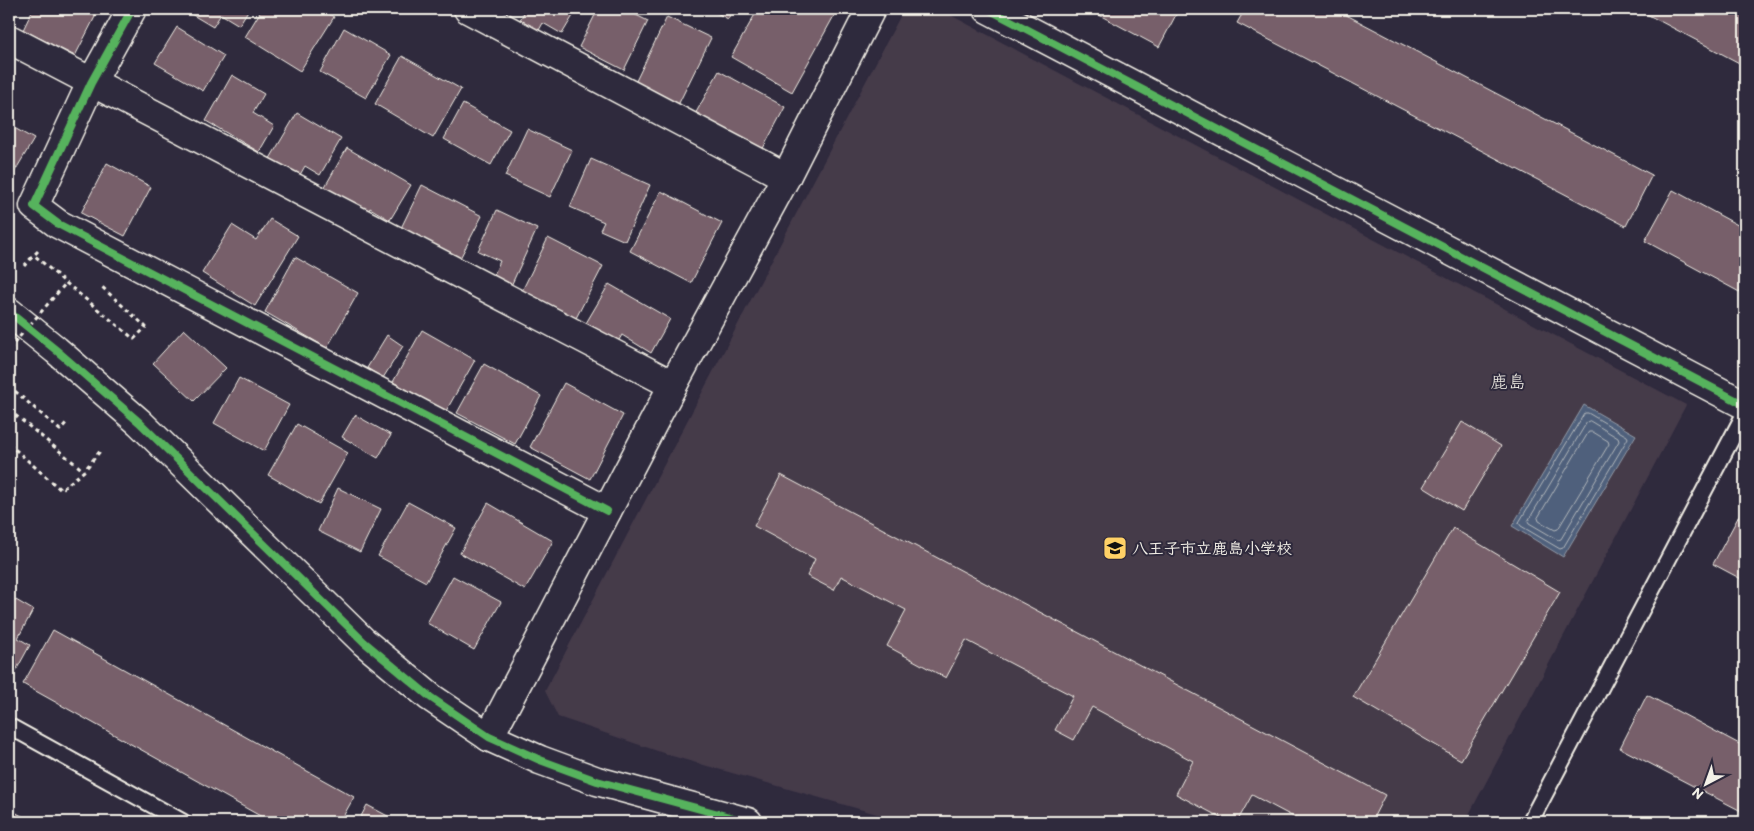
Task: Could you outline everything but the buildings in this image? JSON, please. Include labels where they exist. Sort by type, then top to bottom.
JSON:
[{"type":"street","points":[[132,9],[91,83],[34,206],[58,224],[607,512]]},
{"type":"street","points":[[468,9],[786,177]]},
{"type":"street","points":[[488,737],[673,384],[786,177],[871,9]]},
{"type":"street","points":[[988,9],[1745,405]]},
{"type":"street","points":[[9,39],[673,384]]},
{"type":"street","points":[[9,312],[139,422],[364,642],[430,697],[488,737],[540,760],[597,781],[748,822]]},
{"type":"lane","points":[[1530,822],[1745,414]]},
{"type":"lane","points":[[9,726],[183,822]]},
{"type":"path","points":[[24,266],[39,250]]},
{"type":"path","points":[[34,255],[134,338],[146,327],[97,283]]},
{"type":"path","points":[[9,349],[66,283]]},
{"type":"path","points":[[9,386],[60,430],[68,421]]},
{"type":"path","points":[[9,410],[84,471]]},
{"type":"path","points":[[9,444],[61,490],[84,471],[101,450]]},
{"type":"shaded area","name":"八王子市立鹿島小学校","points":[[904,9],[939,9],[1686,405],[1465,822],[905,822],[672,756],[558,717],[545,691]]},
{"type":"water","points":[[1584,405],[1636,435],[1563,557],[1512,526]]},
{"type":"cycle path","points":[[132,9],[91,83],[34,206],[58,224],[607,511]]},
{"type":"cycle path","points":[[988,9],[1745,405]]},
{"type":"cycle path","points":[[9,312],[139,422],[364,642],[430,697],[489,737],[540,760],[597,781],[748,822]]},
{"type":"place","name":"八王子市立鹿島小学校","points":[[1115,548]]},
{"type":"district","name":"鹿島","points":[[1508,382]]}]
